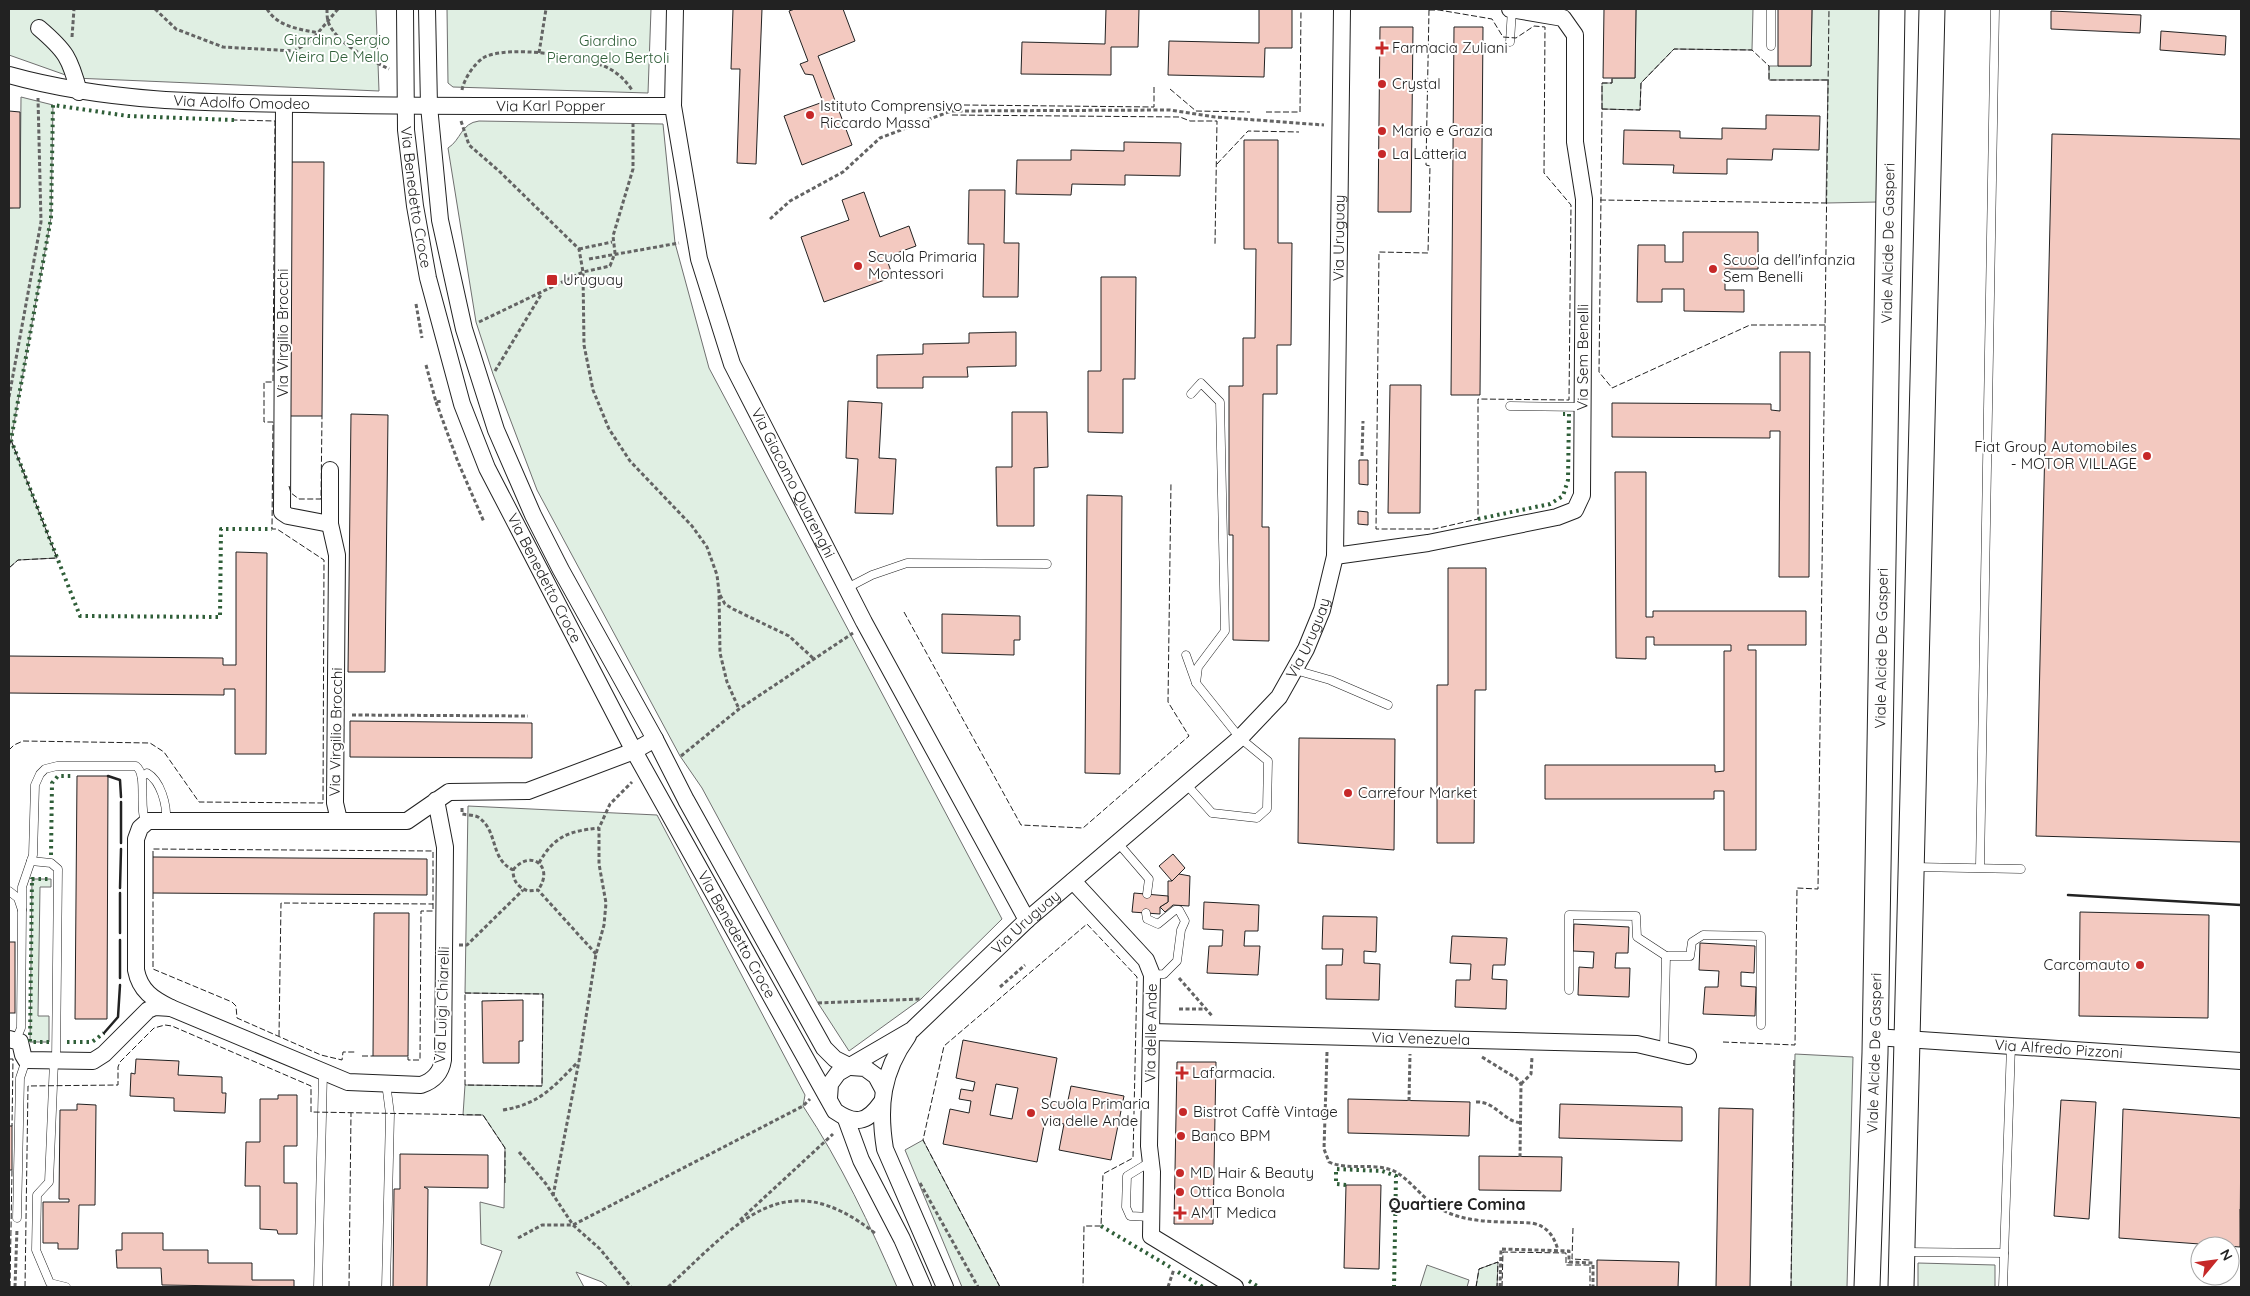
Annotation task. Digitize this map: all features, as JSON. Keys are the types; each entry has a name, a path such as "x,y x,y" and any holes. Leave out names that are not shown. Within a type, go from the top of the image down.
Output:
{"main road":[{"name":"Viale Alcide De Gasperi","path":"1867,1287 1875,1037 1892,9"},
{"path":"1901,1287 1909,1039 1932,9"}],"street":[{"name":"Via Benedetto Croce","path":"405,9 405,106 415,206 428,278 462,404 487,468 514,524 821,1098"},
{"name":"Via Benedetto Croce","path":"427,9 429,106 437,193 450,270 466,338 496,430 537,522 686,800 824,1048 835,1059 851,1067"},
{"name":"Via Giacomo Quarenghi","path":"676,9 673,106 699,259 732,364 847,588 1027,920"},
{"name":"Via Uruguay","path":"851,1067 912,1030 1027,920 1240,738 1279,697 1295,670 1322,610 1335,556 1342,9"},
{"name":"Via Sem Benelli","path":"1335,556 1437,542 1557,517 1574,510 1580,503 1584,484 1584,184 1575,142 1575,35 1565,14 1511,9"},
{"path":"39,28 62,48 72,66 79,92"},
{"name":"Via Adolfo Omodeo","path":"9,75 79,92 147,100 429,106"},
{"name":"Via Virgilio Brocchi","path":"284,104 282,512 288,516 330,524"},
{"name":"Via Karl Popper","path":"429,106 673,106"},
{"name":"Via Virgilio Brocchi","path":"330,470 330,524 337,555 335,803 339,820"},
{"path":"146,823 154,820 407,821 449,792 528,790 634,751 655,739"},
{"name":"Via Luigi Chiarelli","path":"146,823 140,828 136,839 136,970 145,991 171,1008 348,1082 421,1085 430,1082 442,1067 446,848 436,800"},
{"name":"Via delle Ande","path":"1073,881 1146,960 1152,975 1148,1146 1151,1236 1235,1287"},
{"name":"Via Luigi Chiarelli","path":"26,1060 55,1062 89,1061 99,1058 148,1010 155,1007 171,1008"},
{"path":"912,1030 898,1050 882,1096 873,1115 860,1120 846,1119 821,1098 838,1073 851,1067 865,1068 876,1076 882,1096 885,1150 945,1287"},
{"name":"Via Venezuela","path":"1151,1032 1637,1044 1688,1056"},
{"name":"Via Alfredo Pizzoni","path":"1875,1037 2241,1060"},
{"path":"10,1039 20,1042 23,1057 26,1060"},
{"path":"846,1119 861,1160 902,1239 923,1287"}],"lane":[{"path":"1510,42 1511,9"},
{"path":"1771,46 1772,9"},
{"path":"1980,867 1995,9"},
{"path":"1191,394 1201,384 1220,402 1225,631 1198,667 1196,683"},
{"path":"1510,406 1584,407"},
{"path":"847,588 872,574 907,563 1047,564"},
{"path":"1186,655 1196,683 1240,738 1268,761 1267,809 1257,818 1212,813 1187,785"},
{"path":"1295,670 1330,680 1388,705"},
{"path":"10,1039 18,1035 21,1028 22,887 34,846 35,785 40,774 45,769 57,766 131,765 140,769 142,777 142,811 146,823"},
{"path":"142,777 145,773 150,774 155,782 164,799 166,820"},
{"path":"1118,843 1149,879 1148,894"},
{"path":"31,861 51,862 58,870 55,1062 49,1182 37,1195 36,1250 50,1283 66,1287"},
{"path":"1912,867 2021,869"},
{"path":"9,891 18,898 22,910"},
{"path":"1146,913 1147,920 1158,924 1170,913 1179,910 1185,921 1181,930 1177,961 1164,974 1152,975"},
{"path":"1569,990 1568,915 1636,916 1637,937 1666,956 1690,956 1692,942 1703,935 1761,936 1761,1025"},
{"path":"1664,1049 1666,956"},
{"path":"2003,1287 2010,1045"},
{"path":"18,1218 20,1078 26,1060"},
{"path":"318,1287 323,1072"},
{"path":"386,1084 390,1114 386,1287"},
{"path":"1150,1162 1127,1176 1126,1207 1130,1216 1151,1217"},
{"path":"1903,1252 2004,1253"}],"path":[{"path":"155,9 176,29 223,46 294,50 310,41 319,33 338,9"},
{"path":"266,9 272,17 290,28 319,33"},
{"path":"326,9 328,23 336,35 369,59 395,72"},
{"path":"539,53 546,9"},
{"path":"634,92 618,74 601,65 573,57 510,52 483,58 470,73 456,106 469,145 499,171 579,249 583,272 584,345 593,390 609,429 630,462 700,536 713,561 719,592 720,653 727,682 739,709"},
{"path":"9,397 41,222 38,98"},
{"path":"770,219 790,201 843,172 880,138 951,111 1170,110 1215,117 1340,126"},
{"path":"479,323 583,272 610,266 615,253 612,242 633,169 634,121"},
{"path":"579,249 612,242"},
{"path":"589,259 680,243"},
{"path":"493,374 543,292"},
{"path":"426,366 436,402 458,462 484,522"},
{"path":"436,402 442,400"},
{"path":"1362,456 1363,421"},
{"path":"719,592 725,604 789,636 814,659"},
{"path":"680,756 739,709 854,633"},
{"path":"336,715 528,716"},
{"path":"553,1196 579,1061 596,954 604,926 606,903 599,864 599,828 610,804 621,791 635,780"},
{"path":"461,791 462,814 478,817 493,839 496,855 504,865 513,870"},
{"path":"539,863 558,839 575,830 599,828"},
{"path":"529,859 539,863 544,871 544,882 538,890 532,892 523,890 514,880 513,870 520,862 529,859"},
{"path":"444,944 466,945 523,890"},
{"path":"538,890 596,954"},
{"path":"1000,987 1025,965"},
{"path":"1180,978 1218,1024"},
{"path":"818,1003 925,999"},
{"path":"1179,1009 1206,1009"},
{"path":"1327,1037 1324,1149 1329,1162 1336,1165 1375,1167 1395,1172 1430,1202 1457,1217 1532,1223 1543,1226 1553,1236 1558,1250"},
{"path":"1409,1101 1410,1049"},
{"path":"1477,1051 1484,1060 1516,1078 1521,1084 1520,1157"},
{"path":"1521,1084 1531,1074 1532,1052"},
{"path":"503,1110 524,1107 543,1096 579,1061"},
{"path":"518,1238 542,1225 573,1225 821,1098"},
{"path":"1476,1102 1487,1103 1514,1122 1521,1124"},
{"path":"668,1287 833,1134"},
{"path":"519,1152 546,1184 573,1225 600,1249 631,1287"},
{"path":"918,1179 978,1287"},
{"path":"736,1224 766,1208 785,1202 802,1200 834,1206 854,1217 876,1234"},
{"path":"15,1287 18,1218"},
{"path":"1500,1287 1501,1249 1569,1251 1569,1262 1593,1263 1593,1287"},
{"path":"1168,1287 1170,1277 1175,1268"}],"green space":[{"name":"Giardino Sergio Vieira De Mello","path":"9,9 376,9 379,91 74,78 9,55"},
{"name":"Giardino Pierangelo Bertoli","path":"447,9 651,9 648,93 453,87 448,83"},
{"path":"1636,9 1753,9 1752,50 1674,49 1641,83 1640,110 1602,109 1602,83 1612,83 1612,78 1635,78"},
{"path":"1812,9 1879,9 1878,202 1826,203 1828,80 1769,80 1769,66 1811,66"},
{"path":"21,97 53,105 51,218 11,440 57,558 18,560 9,568 9,208 20,207"},
{"path":"479,121 663,124 675,243 709,368 1002,919 921,999 849,1051 818,1003 702,788 680,756 537,490 493,374 476,322 448,148 468,125"},
{"path":"468,806 657,815 805,1095 803,1106 830,1150 854,1195 897,1287 608,1287 602,1282 576,1272 584,1287 489,1287 502,1251 481,1244 480,1202 504,1208 505,1148 483,1115 463,1115 465,1085 542,1086 543,994 465,993"},
{"path":"32,879 51,879 51,887 40,887 38,1016 49,1016 49,1042 30,1042"},
{"path":"1795,1054 1853,1057 1847,1287 1791,1287"},
{"path":"923,1140 1000,1287 962,1287 905,1150"},
{"path":"1498,1262 1497,1287 1476,1287 1479,1269"},
{"path":"1918,1263 1995,1265 1995,1287 1918,1287"},
{"path":"1427,1265 1469,1280 1467,1287 1420,1287"}],"building":[{"path":"733,9 762,9 756,164 737,163 740,69 731,69"},
{"path":"795,9 843,9 855,41 818,56 852,145 802,165 784,116 823,102 813,75 805,74 800,64 808,61 789,11"},
{"path":"1106,9 1139,9 1138,47 1111,47 1111,75 1021,74 1022,42 1105,44"},
{"path":"1259,9 1292,9 1292,48 1265,48 1264,77 1168,75 1169,41 1259,43"},
{"path":"1604,9 1636,9 1635,78 1603,78"},
{"path":"1778,9 1812,9 1811,66 1778,66"},
{"path":"2051,11 2141,15 2140,33 2051,29"},
{"path":"1380,27 1413,27 1411,212 1378,212"},
{"path":"1454,27 1483,27 1480,395 1451,395"},
{"path":"2161,31 2226,36 2225,55 2160,50"},
{"path":"9,111 20,112 20,208 9,208"},
{"path":"1766,115 1820,116 1819,150 1773,149 1772,160 1727,159 1727,174 1673,173 1674,165 1623,164 1624,130 1680,131 1680,138 1722,139 1722,128 1766,129"},
{"path":"2052,134 2241,139 2241,842 2036,836"},
{"path":"1244,140 1278,140 1278,243 1292,243 1291,345 1277,345 1277,394 1263,394 1262,527 1269,527 1269,641 1233,640 1233,535 1229,535 1229,386 1243,386 1243,338 1255,338 1256,249 1244,249"},
{"path":"1124,142 1181,143 1180,176 1125,175 1125,185 1072,184 1071,195 1016,194 1017,160 1071,160 1071,150 1124,151"},
{"path":"291,162 324,162 322,416 289,416"},
{"path":"969,190 1005,190 1004,243 1019,243 1018,297 983,297 984,244 968,244"},
{"path":"864,192 880,237 909,226 916,246 886,257 893,277 824,302 801,237 849,220 842,200"},
{"path":"1683,232 1758,232 1758,269 1725,269 1725,290 1744,290 1744,312 1684,311 1684,289 1662,289 1662,302 1637,302 1638,245 1665,245 1665,262 1683,262"},
{"path":"1101,277 1136,277 1135,379 1123,379 1123,433 1088,432 1088,371 1101,371"},
{"path":"1016,332 1016,366 967,367 968,377 923,377 923,388 877,388 877,355 923,354 923,344 969,343 969,333"},
{"path":"1780,352 1810,352 1809,577 1779,577 1780,431 1770,431 1770,438 1612,437 1612,403 1771,404 1771,410 1780,411"},
{"path":"1390,385 1421,385 1420,513 1388,513"},
{"path":"848,401 882,403 879,458 896,459 893,514 855,513 858,459 846,458"},
{"path":"1012,412 1047,412 1048,467 1034,468 1034,526 997,526 996,467 1012,467"},
{"path":"351,414 388,415 385,672 348,672"},
{"path":"1359,460 1368,460 1368,485 1359,484"},
{"path":"1615,472 1646,472 1646,617 1653,617 1653,611 1806,611 1806,645 1748,645 1748,650 1756,650 1756,850 1724,850 1724,791 1714,791 1714,799 1545,799 1545,765 1715,765 1715,772 1724,771 1724,651 1731,651 1731,645 1654,645 1654,637 1646,637 1646,659 1616,658"},
{"path":"1087,495 1122,496 1120,774 1085,773"},
{"path":"1358,511 1368,512 1368,525 1358,524"},
{"path":"236,552 267,553 266,754 235,754 235,689 224,689 224,695 9,693 9,656 223,658 223,665 236,665"},
{"path":"1448,568 1486,568 1486,690 1475,690 1474,843 1437,843 1437,685 1448,685"},
{"path":"942,614 1020,616 1020,640 1014,640 1014,655 942,653"},
{"path":"350,721 532,723 532,758 350,757"},
{"path":"1299,738 1395,739 1394,850 1298,843"},
{"path":"77,776 108,776 107,1019 75,1019"},
{"path":"1173,854 1185,868 1172,881 1159,866"},
{"path":"153,857 427,859 427,895 153,893"},
{"path":"1179,874 1190,876 1189,906 1173,905 1165,912 1160,907 1168,902 1168,881 1172,881"},
{"path":"1134,893 1168,896 1168,902 1160,907 1160,914 1132,912"},
{"path":"1204,902 1259,905 1258,931 1245,931 1244,946 1260,946 1258,975 1207,973 1209,946 1222,946 1223,930 1203,929"},
{"path":"2080,912 2209,915 2208,1018 2079,1016"},
{"path":"374,913 409,913 408,1056 373,1056"},
{"path":"1323,916 1377,917 1376,952 1364,951 1364,963 1380,964 1379,1000 1326,999 1326,965 1342,965 1343,949 1322,949"},
{"path":"1574,924 1629,927 1628,953 1616,953 1615,968 1630,968 1629,997 1578,995 1579,967 1593,968 1594,952 1573,951"},
{"path":"1452,936 1507,938 1505,965 1493,965 1492,979 1507,980 1506,1009 1455,1007 1456,980 1470,980 1471,964 1450,963"},
{"path":"9,942 15,942 15,1013 9,1013"},
{"path":"1700,943 1755,946 1754,973 1741,972 1741,986 1756,987 1755,1016 1703,1014 1705,987 1718,987 1719,971 1699,970"},
{"path":"523,1000 523,1041 519,1041 519,1063 483,1063 482,1001"},
{"path":"963,1040 1057,1058 1049,1102 1067,1105 1071,1086 1124,1096 1111,1160 1059,1150 1064,1124 1045,1120 1037,1162 943,1144 950,1109 969,1113 971,1101 959,1099 961,1089 973,1091 975,1082 956,1078","holes":["996,1084 1018,1088 1012,1119 990,1115"]},
{"path":"136,1059 179,1061 178,1075 222,1077 222,1093 226,1093 225,1113 174,1111 174,1098 130,1096 131,1073 135,1074"},
{"path":"1177,1062 1216,1062 1213,1224 1174,1224"},
{"path":"278,1095 297,1095 297,1146 284,1146 284,1183 297,1183 297,1234 278,1234 277,1230 260,1229 260,1186 245,1186 246,1142 260,1142 260,1099 278,1099"},
{"path":"1348,1099 1470,1102 1469,1136 1348,1133"},
{"path":"2061,1100 2096,1102 2089,1219 2054,1216"},
{"path":"77,1104 96,1105 95,1205 79,1205 78,1249 58,1249 58,1243 43,1243 43,1202 69,1202 69,1199 59,1199 60,1110 77,1110"},
{"path":"1560,1104 1682,1107 1682,1141 1559,1138"},
{"path":"1719,1108 1753,1109 1750,1287 1716,1287"},
{"path":"2123,1109 2241,1118 2240,1247 2240,1236 2190,1236 2190,1243 2119,1238"},
{"path":"9,1126 12,1126 12,1170 9,1170"},
{"path":"400,1154 488,1155 488,1188 424,1187 428,1189 427,1287 393,1287 394,1189 400,1189"},
{"path":"1479,1156 1562,1157 1561,1191 1479,1190"},
{"path":"1346,1185 1381,1185 1379,1269 1344,1268"},
{"path":"2240,1209 2241,1209 2241,1287"},
{"path":"122,1233 163,1233 163,1250 208,1250 208,1263 252,1263 252,1280 294,1280 294,1287 162,1285 161,1268 117,1268 116,1250 122,1250"},
{"path":"1597,1260 1679,1262 1678,1287 1597,1287"}],"hedge":[{"path":"234,120 128,116 53,105 51,218 11,440 80,616 220,617 221,529 272,529"},
{"path":"1478,519 1550,504 1563,496 1568,480 1569,414 1563,414"},
{"path":"51,855 52,783 58,776 73,776"},
{"path":"49,1042 30,1042 32,879 51,879"},
{"path":"67,1042 92,1042 104,1033"},
{"path":"1346,1185 1336,1184 1336,1169 1382,1171 1396,1176 1394,1287"},
{"path":"1101,1226 1170,1267"},
{"path":"1178,1272 1203,1287"},
{"path":"1249,1281 1259,1287"}],"fence":[{"path":"1266,112 1300,112 1301,9"},
{"path":"1723,1042 1795,1045 1797,888 1818,889 1829,9"},
{"path":"1429,10 1492,19 1503,37 1516,38 1534,26 1545,27 1544,173 1571,205 1569,400 1478,399 1478,519 1434,529 1376,529 1379,252 1428,253 1430,166 1426,165 1429,10"},
{"path":"1825,325 1750,325 1612,388 1599,372 1602,109 1640,110 1641,83 1674,49 1752,50 1769,66 1769,80 1828,80"},
{"path":"1602,109 1602,83 1612,83 1612,78"},
{"path":"964,105 1154,107 1154,87"},
{"path":"1170,89 1196,111 1250,112"},
{"path":"952,115 1180,117 1190,121 1217,121 1215,244"},
{"path":"9,750 14,745 23,741 150,743 164,752 199,802 323,803 324,560 277,529 272,529 273,422 264,422 264,382 273,382 275,121 234,120"},
{"path":"1217,164 1248,131 1299,132"},
{"path":"1600,200 1826,203"},
{"path":"289,486 291,493 299,499 321,499 322,416"},
{"path":"9,447 11,440 57,558 18,560 9,568"},
{"path":"904,612 1021,825 1083,828 1189,736 1168,702 1171,482"},
{"path":"153,857 153,849 433,851 433,911 421,911 420,1060 408,1060 408,1056"},
{"path":"153,893 153,969 232,1002 236,1006 237,1018 321,1055 342,1060 343,1052 356,1052"},
{"path":"279,1036 281,903 433,904"},
{"path":"1000,1287 923,1140 944,1046 1087,924 1137,977 1133,1158 1103,1174 1101,1226 1084,1226 1083,1287"},
{"path":"465,993 543,994 542,1086 465,1085 465,993"},
{"path":"25,1287 28,1086 118,1085 118,1067 120,1062 154,1028 165,1025 172,1026 311,1086 311,1112 483,1115 505,1148 505,1185"},
{"path":"362,1056 373,1056"},
{"path":"1791,1287 1794,1058"},
{"path":"9,1059 13,1059 12,1126"},
{"path":"349,1287 351,1113"},
{"path":"10,1287 12,1170"},
{"path":"1573,1228 1572,1259 1590,1260"},
{"path":"1502,1287 1503,1252 1566,1253 1566,1265 1590,1265 1590,1287"},
{"path":"1476,1287 1479,1269 1498,1262 1497,1287"}],"wall":[{"path":"108,776 120,780 121,797"},
{"path":"121,802 121,843"},
{"path":"120,888 121,849"},
{"path":"120,893 120,933"},
{"path":"2068,895 2241,905"},
{"path":"120,940 120,978"},
{"path":"104,1033 118,1017 120,985"}],"place":[{"name":"Farmacia Zuliani","path":"1382,48"},
{"name":"Crystal","path":"1382,84"},
{"name":"Istituto Comprensivo Riccardo Massa","path":"810,115"},
{"name":"Mario e Grazia","path":"1382,131"},
{"name":"La Latteria","path":"1382,154"},
{"name":"Scuola Primaria Montessori","path":"858,266"},
{"name":"Scuola dell'infanzia Sem Benelli","path":"1713,269"},
{"name":"Uruguay","path":"552,280"},
{"name":"Fiat Group Automobiles - MOTOR VILLAGE","path":"2147,456"},
{"name":"Carrefour Market","path":"1348,793"},
{"name":"Carcomauto","path":"2140,965"},
{"name":"Lafarmacia.","path":"1182,1073"},
{"name":"Bistrot Caffè Vintage","path":"1183,1112"},
{"name":"Scuola Primaria via delle Ande","path":"1031,1113"},
{"name":"Banco BPM","path":"1181,1136"},
{"name":"MD Hair & Beauty","path":"1180,1173"},
{"name":"Ottica Bonola","path":"1180,1192"},
{"name":"AMT Medica","path":"1180,1213"}],"district":[{"name":"Quartiere Comina","path":"1457,1204"}]}
